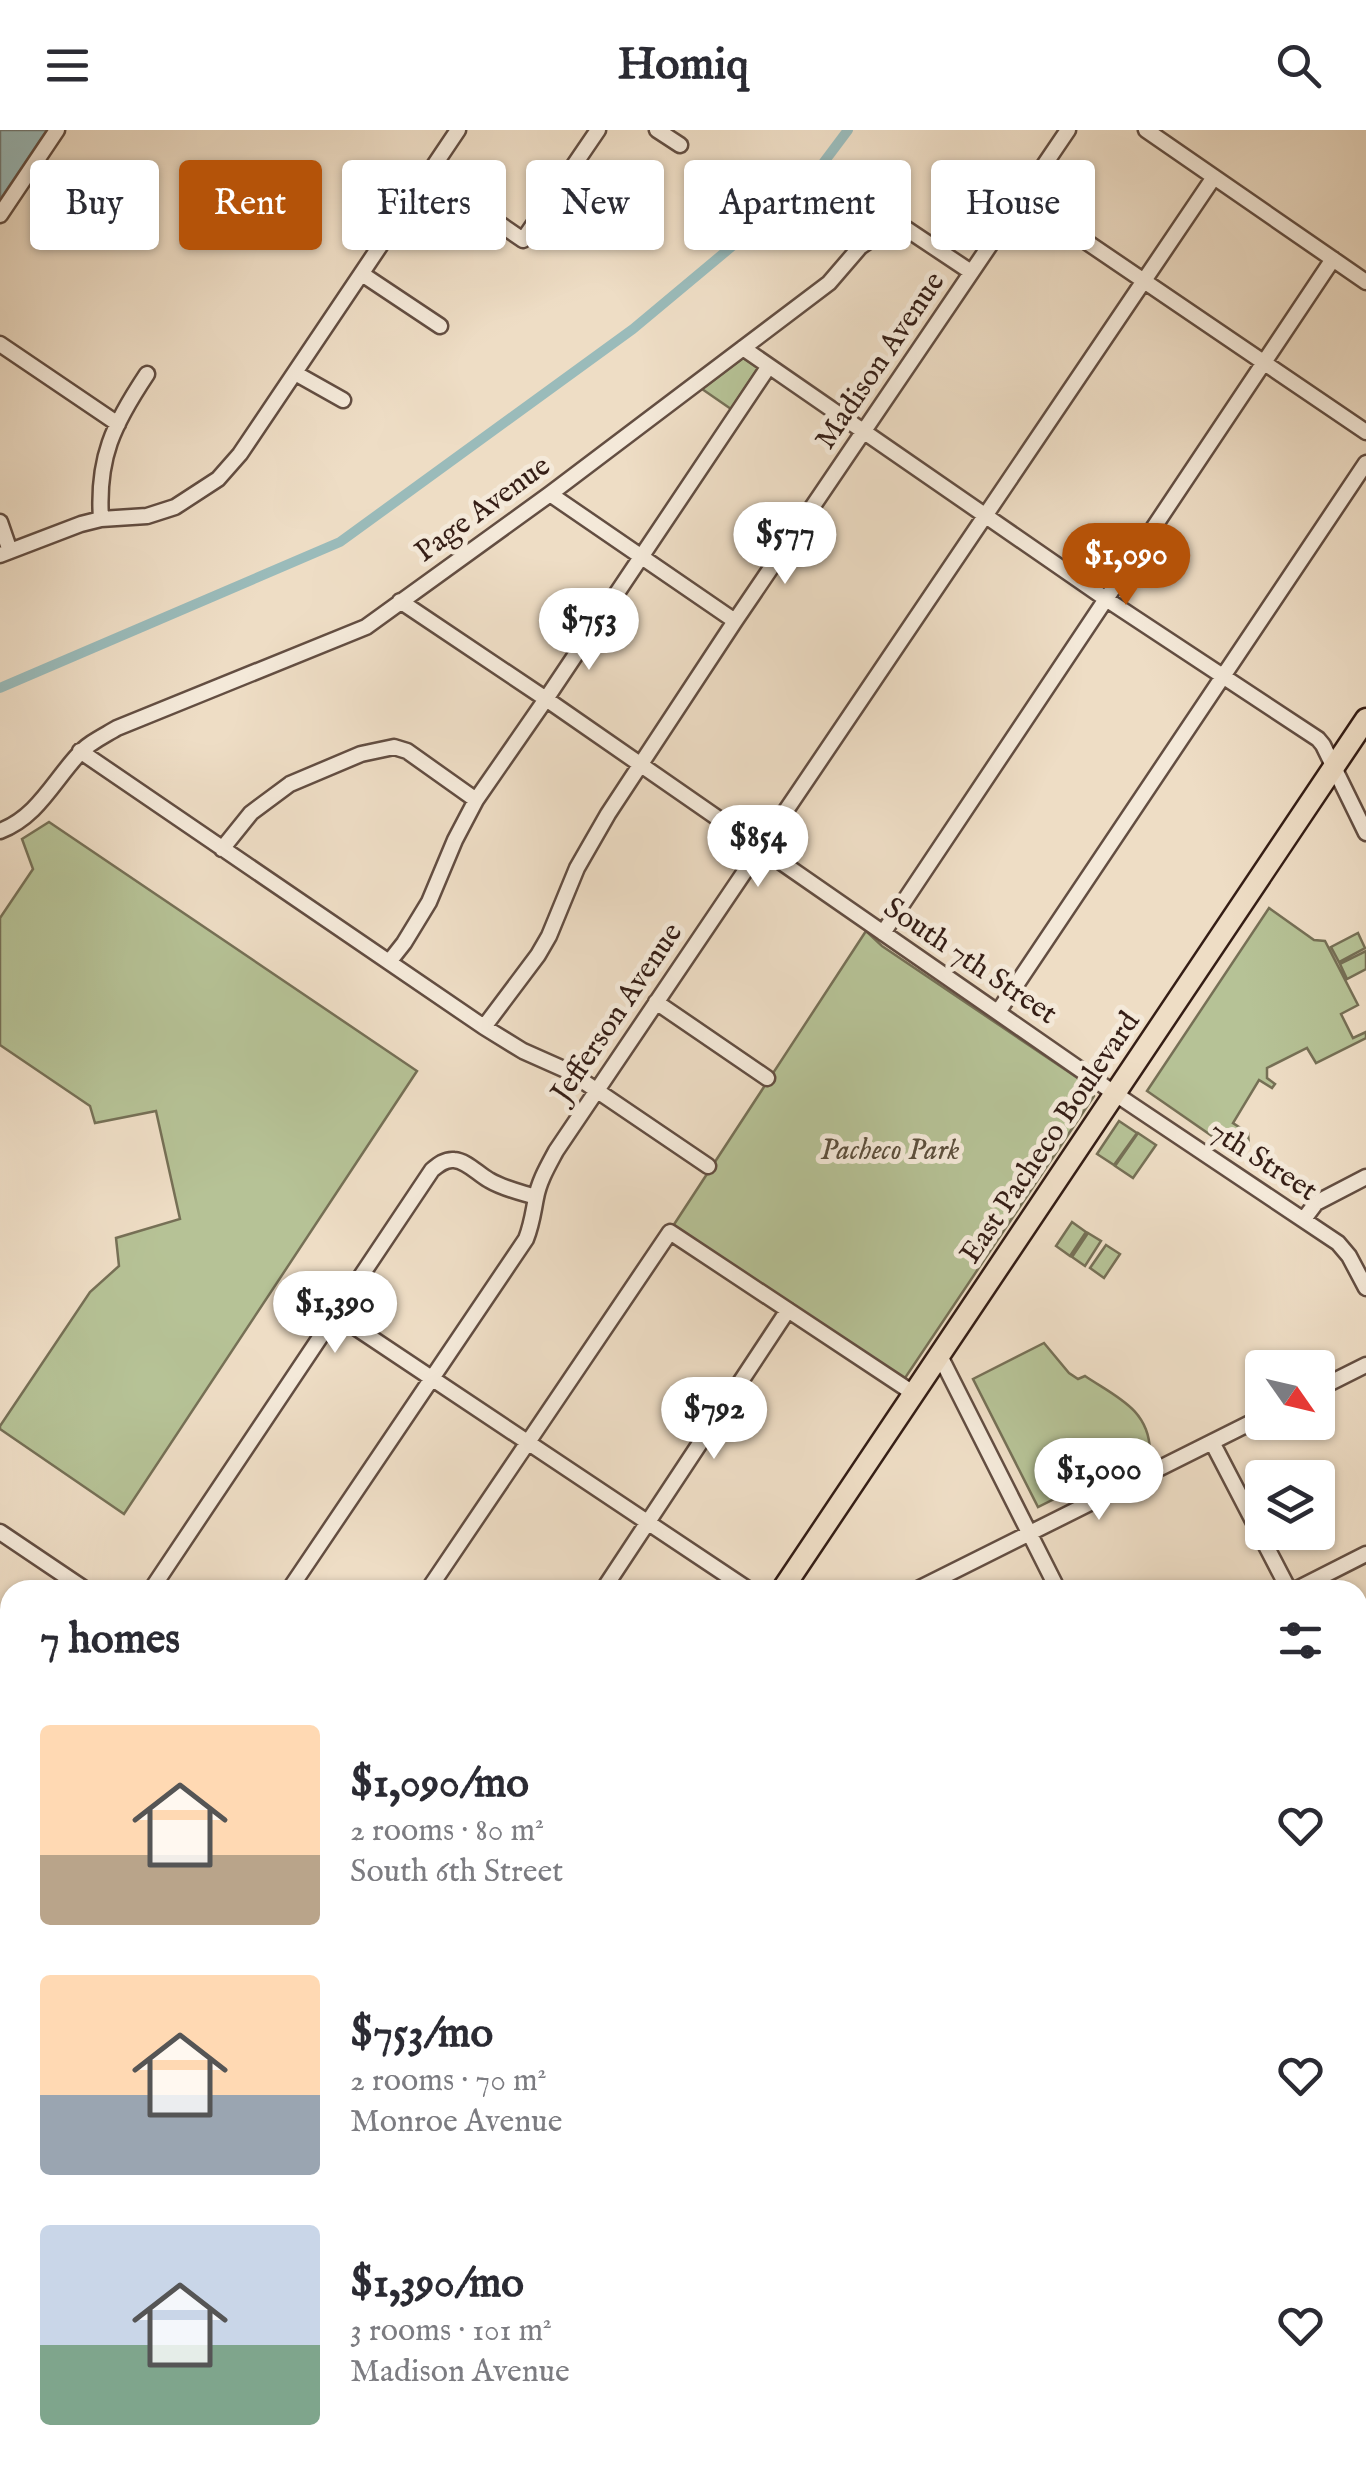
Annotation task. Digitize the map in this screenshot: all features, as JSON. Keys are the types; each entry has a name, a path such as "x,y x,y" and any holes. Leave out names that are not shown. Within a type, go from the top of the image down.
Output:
{"highway":[{"name":"East Pacheco Boulevard","path":"789,1580 1366,719"}],"street":[{"path":"0,215 57,130"},
{"path":"438,160 458,130"},
{"path":"506,228 523,240 598,130"},
{"path":"657,130 680,145"},
{"name":"Madison Avenue","path":"1048,160 1068,130"},
{"path":"1146,130 1366,282"},
{"name":"Jefferson Avenue","path":"297,1580 526,1239 534,1221 542,1176 556,1150 1214,177"},
{"name":"Page Avenue","path":"0,831 40,804 80,751 117,728 366,628 828,283 860,247 882,232 905,228 971,272"},
{"path":"1095,248 1366,432"},
{"path":"0,522 5,553 81,524 157,514 205,489 231,466 378,250"},
{"name":"Madison Avenue","path":"484,1026 538,956 594,836 986,250"},
{"path":"883,933 1333,259"},
{"path":"362,274 440,326"},
{"path":"0,344 118,424"},
{"path":"743,348 1106,600 1318,739 1366,833"},
{"path":"389,962 429,902 476,800 768,366"},
{"path":"295,373 343,400"},
{"path":"101,520 100,476 110,441 147,374"},
{"path":"998,1012 1366,463"},
{"path":"550,494 736,621"},
{"name":"South 7th Street","path":"400,600 1114,1093"},
{"path":"222,848 250,814 290,784 361,754 394,747 407,751 476,800"},
{"path":"80,751 484,1026 523,1051 568,1071 708,1166"},
{"path":"656,1002 767,1078"},
{"name":"7th Street","path":"1114,1093 1344,1248 1366,1288"},
{"path":"158,1580 432,1170 444,1161 455,1160 500,1185 536,1196"},
{"path":"1304,1220 1316,1203 1366,1176"},
{"path":"435,1580 670,1232 913,1393"},
{"path":"610,1580 788,1310"},
{"path":"337,1315 734,1580"},
{"path":"939,1354 1053,1580"},
{"path":"1335,1380 1366,1365"},
{"path":"936,1580 1245,1425"},
{"path":"1212,1442 1287,1580"},
{"path":"0,1532 71,1580"},
{"path":"1313,1580 1366,1554"}],"green space":[{"path":"743,358 758,368 731,409 702,389"},
{"path":"49,822 417,1071 124,1514 0,1429 90,1292 119,1266 116,1238 180,1219 156,1111 95,1123 90,1106 0,1045 0,918 33,869 22,839"},
{"path":"1269,908 1314,940 1325,941 1358,1005 1341,1014 1353,1038 1366,1032 1366,1038 1316,1063 1307,1048 1267,1068 1267,1078 1275,1084 1272,1088 1259,1080 1233,1123 1248,1133 1246,1149 1217,1130 1212,1136 1147,1091"},
{"name":"Pacheco Park","path":"866,931 882,946 1091,1087 1094,1096 903,1381 673,1226"},
{"path":"1358,933 1365,948 1339,962 1331,947"},
{"path":"1366,951 1366,969 1347,979 1340,964"},
{"path":"1119,1121 1137,1133 1114,1165 1097,1154"},
{"path":"1138,1133 1156,1145 1133,1178 1115,1166"},
{"path":"1072,1222 1086,1232 1070,1256 1056,1246"},
{"path":"1088,1233 1101,1241 1085,1266 1072,1257"},
{"path":"1106,1245 1120,1254 1104,1278 1090,1268"},
{"path":"1044,1343 1069,1373 1078,1379 1085,1376 1137,1414 1150,1451 1038,1507 973,1379"}],"water":[{"path":"0,130 47,130 0,200"}],"waterway":[{"path":"0,688 340,542 633,329 809,182 848,130"}]}
